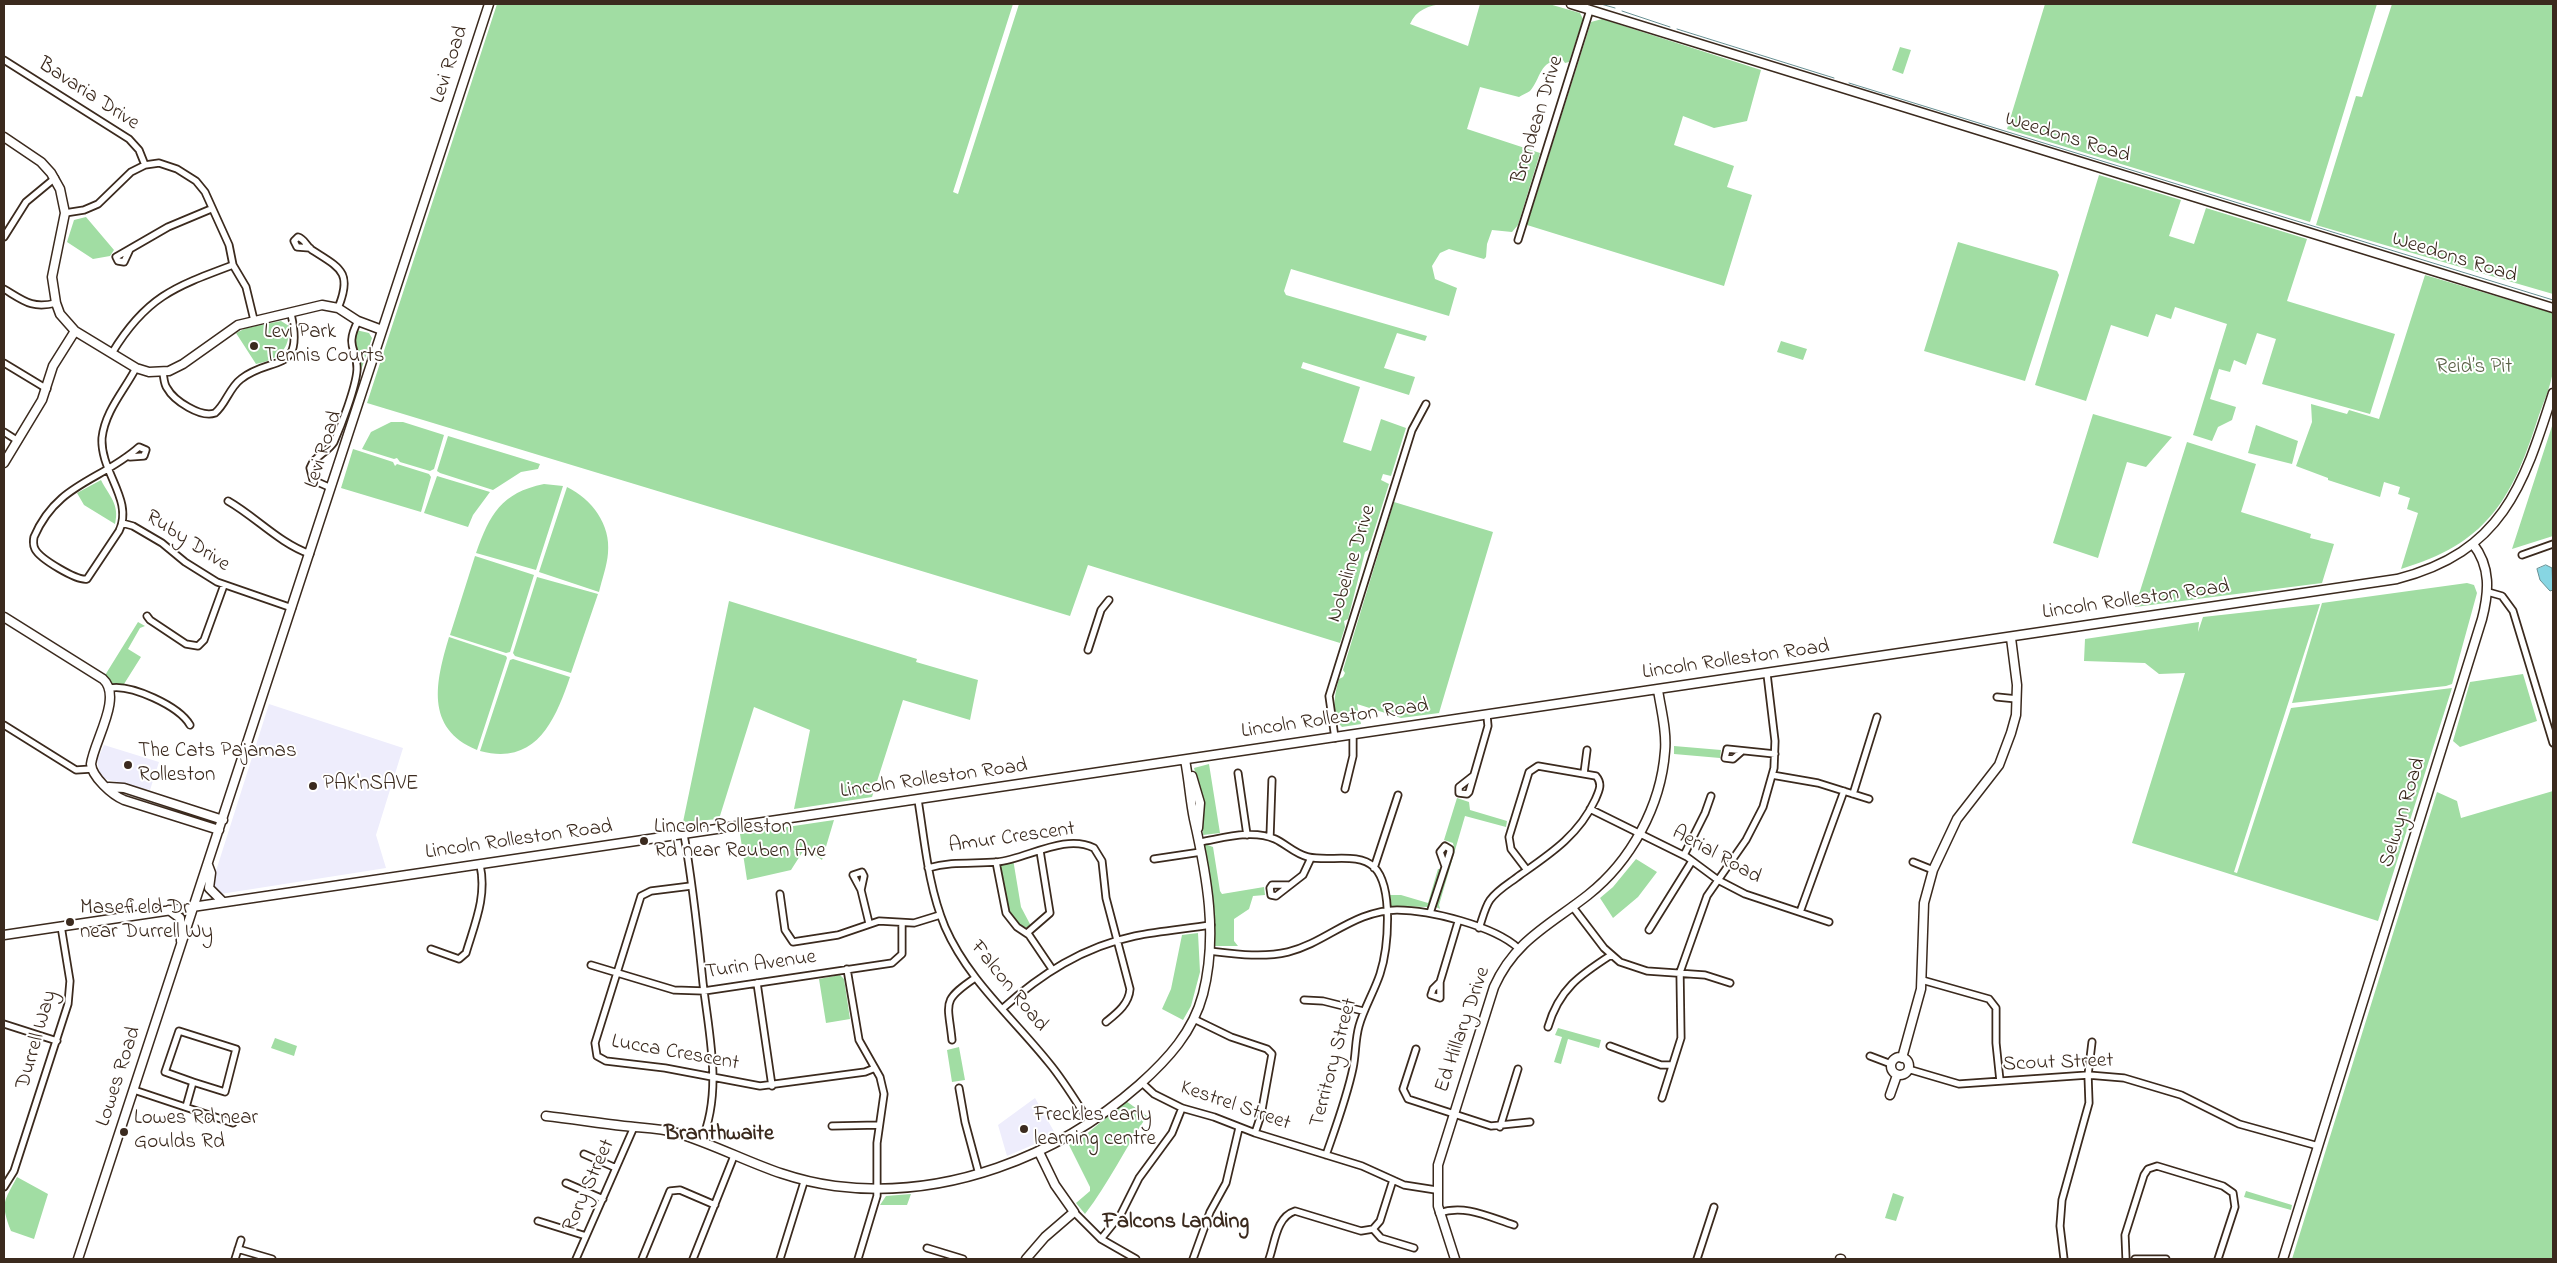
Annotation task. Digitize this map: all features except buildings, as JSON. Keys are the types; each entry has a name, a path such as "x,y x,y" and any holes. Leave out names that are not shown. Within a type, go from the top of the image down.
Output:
{"street":[{"name":"Levi Road","path":"195,906 489,4"},
{"name":"Weedons Road","path":"1571,4 2553,308"},
{"name":"Brendean Drive","path":"1518,240 1590,10"},
{"name":"Bavaria Drive","path":"4,60 129,139 139,150 145,165"},
{"path":"4,138 41,162 55,178 62,196 65,213 53,270 56,303 65,320 75,331 136,368 149,372 163,373 183,364 232,328 254,320 291,314 322,305 338,308 358,321 382,330"},
{"path":"65,213 84,210 98,204 131,172 145,165 169,165 189,176 205,192 211,209 219,220 229,245 233,264 246,287 254,320"},
{"path":"4,237 26,202 55,178"},
{"path":"130,250 168,227 211,209"},
{"path":"310,248 332,261 343,274 344,292 338,308"},
{"path":"112,353 130,324 154,301 175,288 233,264"},
{"path":"4,289 32,306 56,303"},
{"path":"163,373 166,386 174,396 203,414 215,413 241,378 254,371 280,363 287,356 295,336 291,314"},
{"path":"331,488 314,480 310,468 314,459 328,450 334,442 354,383 356,366 350,340 358,321"},
{"path":"4,463 47,389 54,365 75,331"},
{"path":"4,363 47,389"},
{"path":"130,457 107,470 71,490 58,500 35,534 34,546 41,556 78,579 87,579 97,567 122,523 122,502 107,470 102,450 104,429 109,413 136,368"},
{"path":"2473,544 2492,526 2515,496 2534,453 2553,393"},
{"name":"Nobeline Drive","path":"1335,738 1329,696 1412,430 1426,404"},
{"path":"4,432 18,441"},
{"path":"228,501 255,518 270,532 310,554"},
{"name":"Ruby Drive","path":"122,523 133,526 162,543 185,562 224,585 292,608"},
{"name":"Selwyn Road","path":"2283,1259 2482,619 2488,592 2483,560 2473,544"},
{"name":"Lincoln Rolleston Road","path":"4,935 2385,582 2437,566 2473,544"},
{"path":"2522,555 2553,544"},
{"path":"147,616 186,644 198,646 204,640 224,585"},
{"path":"2488,592 2502,596 2512,611 2553,743"},
{"path":"1088,650 1101,610 1109,600"},
{"path":"4,617 103,679 110,688 110,702 93,756 92,769 98,781 109,787 118,797 219,830"},
{"path":"1902,1058 1922,980 1924,903 1933,870 1957,820 1999,764 2011,733 2017,699 2016,672 2011,638"},
{"path":"1662,1098 1681,1038 1680,972 1707,896 1746,840 1763,807 1772,775 1775,754 1767,674"},
{"path":"110,688 124,687 151,697 184,716 190,724"},
{"name":"Ed Hillary Drive","path":"1455,1259 1439,1213 1436,1190 1438,1165 1494,987 1507,963 1518,948 1615,871 1640,834 1660,784 1665,750 1658,690"},
{"path":"1997,698 2017,699"},
{"path":"1473,776 1488,726 1487,716"},
{"path":"1853,794 1877,717"},
{"path":"4,725 76,770 92,769"},
{"path":"1345,789 1354,756 1353,736"},
{"path":"1584,774 1587,750"},
{"path":"1741,752 1775,754"},
{"path":"546,1116 666,1130 804,1182 849,1188 917,1186 979,1174 1039,1152 1090,1123 1141,1082 1175,1048 1194,1019 1206,982 1210,925 1188,760"},
{"path":"1479,928 1489,901 1500,890 1565,842 1590,809 1601,787 1600,780 1596,776 1538,766 1529,772 1509,837 1512,848 1527,870"},
{"path":"1238,773 1247,835"},
{"path":"1772,775 1818,783 1869,800"},
{"path":"1270,837 1272,780"},
{"path":"109,787 124,788 223,820"},
{"path":"1800,912 1844,791"},
{"path":"1200,842 1247,835 1270,837 1311,858 1330,860 1354,858 1365,861 1374,868 1398,795"},
{"path":"1684,855 1705,813 1711,796"},
{"name":"Falcon Road","path":"918,800 928,868 940,915 959,954 975,978 1052,1067 1090,1123"},
{"path":"160,811 163,801"},
{"name":"Aerial Road","path":"1590,809 1684,855 1718,880 1744,894 1829,922"},
{"path":"684,835 692,886 713,1077 710,1116 701,1142"},
{"name":"Amur Crescent","path":"928,868 962,861 996,862 1040,851 1078,844 1088,845 1098,852 1102,861 1106,898 1116,941"},
{"path":"1027,933 1050,913 1040,851"},
{"path":"1154,859 1201,852"},
{"path":"1288,885 1303,875 1311,858"},
{"path":"1650,930 1692,861"},
{"path":"996,862 1006,913 1017,927 1027,933 1052,969"},
{"path":"1913,862 1933,870"},
{"path":"208,865 211,873 209,888 222,902"},
{"path":"431,949 459,959 466,953 483,896 484,879 480,865"},
{"path":"1430,913 1445,866"},
{"name":"Territory Street","path":"1326,1155 1353,1070 1356,1039 1363,1011 1376,985 1384,959 1387,934 1386,911 1383,885 1374,868"},
{"name":"Lucca Crescent","path":"692,886 651,891 641,896 595,1043 597,1056 606,1061 665,1068 760,1086 772,1086 865,1072 875,1068"},
{"path":"861,890 869,923"},
{"path":"780,894 785,930 793,942 838,935 869,923 887,920 920,922 940,915"},
{"name":"Lowes Road","path":"78,1259 195,906"},
{"path":"1572,906 1611,954 1620,962 1647,971 1705,975 1730,984"},
{"path":"169,910 178,916 182,922 179,933 182,943"},
{"path":"1209,952 1253,956 1288,952 1319,941 1361,918 1386,911 1430,913 1507,939 1518,948"},
{"name":"Turin Avenue","path":"591,965 674,990 704,990 757,983 892,963 899,959 903,951 902,922"},
{"path":"1440,982 1458,922"},
{"path":"1002,1009 1052,969 1077,956 1116,941 1152,933 1210,925"},
{"name":"Durrell Way","path":"4,1187 14,1171 57,1041 70,988 61,926"},
{"path":"1106,1022 1123,1007 1130,995 1116,941"},
{"path":"1548,1026 1562,995 1582,974 1611,954"},
{"path":"846,969 857,1033 864,1050 875,1068 884,1094 876,1160 878,1188 858,1259"},
{"path":"952,1040 949,1001 955,992 975,978"},
{"path":"1922,980 1989,999 1996,1008 1996,1043 2000,1081"},
{"path":"757,983 772,1086"},
{"path":"1304,1000 1323,1001 1363,1011"},
{"path":"1194,1019 1231,1036 1267,1049 1272,1054 1261,1115 1255,1133"},
{"path":"4,1024 57,1041"},
{"path":"179,1031 236,1049 225,1092 193,1082 165,1072 179,1031"},
{"path":"2064,1259 2060,1226 2062,1200 2089,1104 2088,1075 2092,1042"},
{"path":"1610,1046 1661,1065 1672,1065"},
{"path":"1416,1049 1403,1089 1405,1096 1483,1124 1500,1127 1530,1122"},
{"path":"1870,1056 1891,1064"},
{"path":"1902,1058 1908,1064 1908,1069 1902,1075 1897,1075 1892,1072 1891,1064 1894,1059 1902,1058"},
{"path":"1500,1127 1518,1069"},
{"name":"Scout Street","path":"1908,1069 1959,1084 2088,1075 2124,1078 2167,1090 2239,1124 2318,1146"},
{"path":"1890,1095 1897,1075"},
{"path":"186,1107 193,1082"},
{"name":"Kestrel Street","path":"1141,1082 1162,1099 1182,1108 1221,1119 1239,1128 1377,1171 1393,1180 1417,1189 1436,1190"},
{"path":"959,1088 965,1122 979,1174"},
{"path":"134,1090 233,1123"},
{"path":"1101,1239 1121,1214 1139,1178 1172,1133 1182,1108"},
{"path":"832,1126 879,1125"},
{"name":"Rory Street","path":"576,1259 634,1127"},
{"path":"1194,1259 1206,1222 1226,1183 1239,1128"},
{"path":"1039,1152 1055,1185 1074,1212 1101,1239 1136,1259"},
{"path":"584,1154 616,1168"},
{"path":"693,1259 734,1156"},
{"path":"2126,1259 2124,1239 2144,1175 2148,1169 2157,1166 2223,1186 2233,1193 2235,1207 2218,1259"},
{"path":"1269,1259 1281,1222 1287,1215 1295,1211 1361,1231 1373,1229 1380,1221 1393,1180"},
{"path":"780,1259 804,1182"},
{"path":"566,1183 603,1199"},
{"path":"642,1259 670,1191 680,1190 714,1205"},
{"path":"1697,1259 1714,1207"},
{"path":"1439,1213 1452,1209 1466,1209 1514,1225"},
{"path":"1026,1259 1045,1237 1074,1212"},
{"path":"538,1221 586,1236"},
{"path":"1373,1229 1381,1238 1414,1248"},
{"path":"235,1259 241,1240"},
{"path":"927,1248 963,1259"},
{"path":"238,1249 272,1259"},
{"path":"2135,1259 2166,1259"}],"shaded area":[{"path":"269,704 403,748 376,835 386,868 208,896"},
{"name":"The Cats Pajamas Rolleston","path":"104,745 159,762 150,790 105,779 100,773 97,761"},
{"path":"1035,1098 1056,1135 1007,1156 998,1125"}],"green space":[{"path":"497,4 1013,4 953,192 958,194 1019,4 1444,4 1424,9 1416,15 1410,24 1468,46 1480,4 1549,4 1580,13 1583,19 1569,62 1565,63 1563,60 1549,63 1545,66 1530,91 1519,97 1480,87 1467,129 1540,153 1518,225 1512,232 1492,230 1484,259 1449,249 1440,253 1432,266 1435,279 1457,288 1449,316 1291,269 1284,291 1286,295 1427,336 1425,341 1397,333 1384,368 1415,377 1409,395 1303,362 1301,368 1360,387 1343,442 1371,451 1381,419 1406,428 1391,476 1383,474 1381,480 1389,484 1368,550 1365,552 1348,619 1344,621 1345,627 1340,643 1088,565 1070,616 367,403"},
{"path":"2045,4 2377,4 2310,222 2007,129"},
{"path":"2392,4 2553,4 2553,294 2316,225 2356,96 2362,97"},
{"path":"1602,19 1761,70 1747,121 1714,128 1683,116 1674,145 1734,166 1727,187 1752,195 1724,286 1527,225 1591,22"},
{"path":"1900,47 1911,50 1903,74 1892,70"},
{"path":"2099,175 2181,200 2169,236 2194,244 2206,208 2307,239 2287,301 2395,334 2370,414 2262,384 2276,339 2257,333 2246,365 2234,360 2230,372 2219,369 2210,399 2236,407 2232,420 2218,427 2212,441 2193,435 2227,324 2175,307 2171,319 2156,314 2148,337 2111,325 2086,401 2035,385"},
{"path":"86,217 114,250 110,256 93,259 67,242 74,220"},
{"path":"1958,242 2057,271 2059,275 2025,381 1924,351"},
{"name":"Reid’s Pit","path":"2425,275 2553,313 2554,363 2548,389 2517,475 2505,497 2491,516 2474,533 2454,547 2430,559 2401,569 2418,513 2407,509 2410,498 2398,494 2400,487 2384,482 2380,497 2328,480 2328,478 2296,466 2312,422 2311,404 2347,414 2349,410 2379,419"},
{"path":"281,321 289,326 285,347 277,356 256,364 236,333 246,328"},
{"path":"356,330 369,333 372,338 359,376 354,347"},
{"path":"1781,341 1807,349 1803,360 1777,352"},
{"path":"2093,414 2172,437 2146,467 2127,462 2098,558 2053,543"},
{"path":"391,422 403,422 444,435 434,469 430,471 400,462 397,458 394,459 362,449 371,432"},
{"path":"2553,423 2553,536 2512,549"},
{"path":"2256,425 2298,441 2292,464 2248,453"},
{"path":"448,436 540,464 538,469 521,472 493,490 437,471"},
{"path":"2187,442 2256,464 2241,512 2311,534 2310,538 2334,544 2322,583 2135,607"},
{"path":"353,449 393,462 395,466 397,464 429,474 431,477 421,512 341,488"},
{"path":"437,476 490,492 473,515 468,527 424,513"},
{"path":"101,480 115,506 115,524 84,505 77,493"},
{"path":"544,484 563,486 536,570 476,553 486,527 499,507 517,493"},
{"path":"567,487 584,498 592,506 603,523 608,543 606,568 599,592 539,572"},
{"path":"1394,502 1493,532 1439,713 1401,718 1357,704 1361,724 1342,727 1338,722 1335,710 1337,684 1345,673 1343,670"},
{"path":"475,556 534,575 510,652 506,653 450,635"},
{"path":"537,577 598,594 571,673 515,656 513,653"},
{"path":"2467,583 2474,585 2477,593 2452,684 2292,703 2322,603"},
{"path":"729,601 917,659 916,662 978,680 970,720 903,700 872,797 794,809 810,730 754,707 719,819 683,822"},
{"path":"2320,604 2234,872 2237,873 2291,708 2452,688 2378,921 2132,843 2185,673 2159,674 2145,663 2084,661 2085,639 2199,622 2198,632 2203,617"},
{"path":"138,622 145,626 140,628 128,649 141,657 124,684 112,684 105,676"},
{"path":"449,637 506,656 507,658 477,750 460,741 448,729 441,716 438,702 438,686 440,670"},
{"path":"513,659 570,677 550,724 529,746 516,752 499,754 480,751 510,660"},
{"path":"2523,674 2537,721 2460,747 2453,741 2470,682"},
{"path":"1674,746 1721,750 1720,758 1674,754"},
{"path":"1209,764 1220,833 1203,835 1202,799 1194,768"},
{"path":"2553,791 2553,1259 2292,1259 2437,792 2457,801 2461,818"},
{"path":"1457,798 1469,802 1470,810 1507,821 1506,827 1465,816 1439,905 1440,909 1436,907 1454,848 1453,843 1444,840"},
{"path":"834,820 822,860 805,848 791,870 747,880 740,834"},
{"path":"1200,842 1213,847 1222,894 1264,887 1265,895 1253,896 1249,909 1234,919 1234,941 1238,946 1215,946 1214,912"},
{"path":"1013,859 1021,907 1031,926 1027,928 1019,924 1013,917 1008,909 1002,889 1000,861"},
{"path":"1636,859 1657,872 1638,897 1613,918 1600,898 1613,887"},
{"path":"1438,869 1441,869 1429,907 1391,906 1390,895 1401,895 1428,903"},
{"path":"1198,933 1200,972 1191,1006 1183,1020 1162,1009 1171,989 1182,935"},
{"path":"840,975 844,979 850,1019 826,1023 819,979"},
{"path":"1558,1028 1601,1040 1599,1048 1568,1039 1561,1064 1554,1062 1562,1037 1555,1035"},
{"path":"275,1038 297,1046 294,1056 271,1048"},
{"path":"959,1047 965,1080 952,1082 947,1050"},
{"path":"1126,1101 1147,1116 1102,1190 1085,1214 1076,1203 1090,1191 1090,1187 1069,1145 1077,1142"},
{"path":"17,1177 48,1194 34,1239 11,1231 5,1214 6,1197"},
{"path":"2246,1191 2292,1205 2291,1210 2244,1197"},
{"path":"1893,1193 1904,1197 1896,1221 1885,1218"},
{"path":"911,1194 907,1205 880,1205 886,1196"}],"water":[{"path":"2546,565 2552,568 2553,590 2550,591 2540,580 2537,569"}],"waterway":[{"path":"1601,4 1615,8"},
{"path":"1622,11 1670,27"},
{"path":"1677,29 1834,78"},
{"path":"1849,83 2553,300"}],"place":[{"name":"Levi Park Tennis Courts","path":"254,346"},
{"name":"The Cats Pajamas Rolleston","path":"128,765"},
{"name":"PAK'nSAVE","path":"313,786"},
{"name":"Lincoln Rolleston Rd near Reuben Ave","path":"644,841"},
{"name":"Masefield Dr near Durrell Wy","path":"70,922"},
{"name":"Freckles early learning centre","path":"1024,1129"},
{"name":"Lowes Rd near Goulds Rd","path":"124,1132"}],"district":[{"name":"Branthwaite","path":"719,1135"},
{"name":"Falcons Landing","path":"1176,1223"}]}
